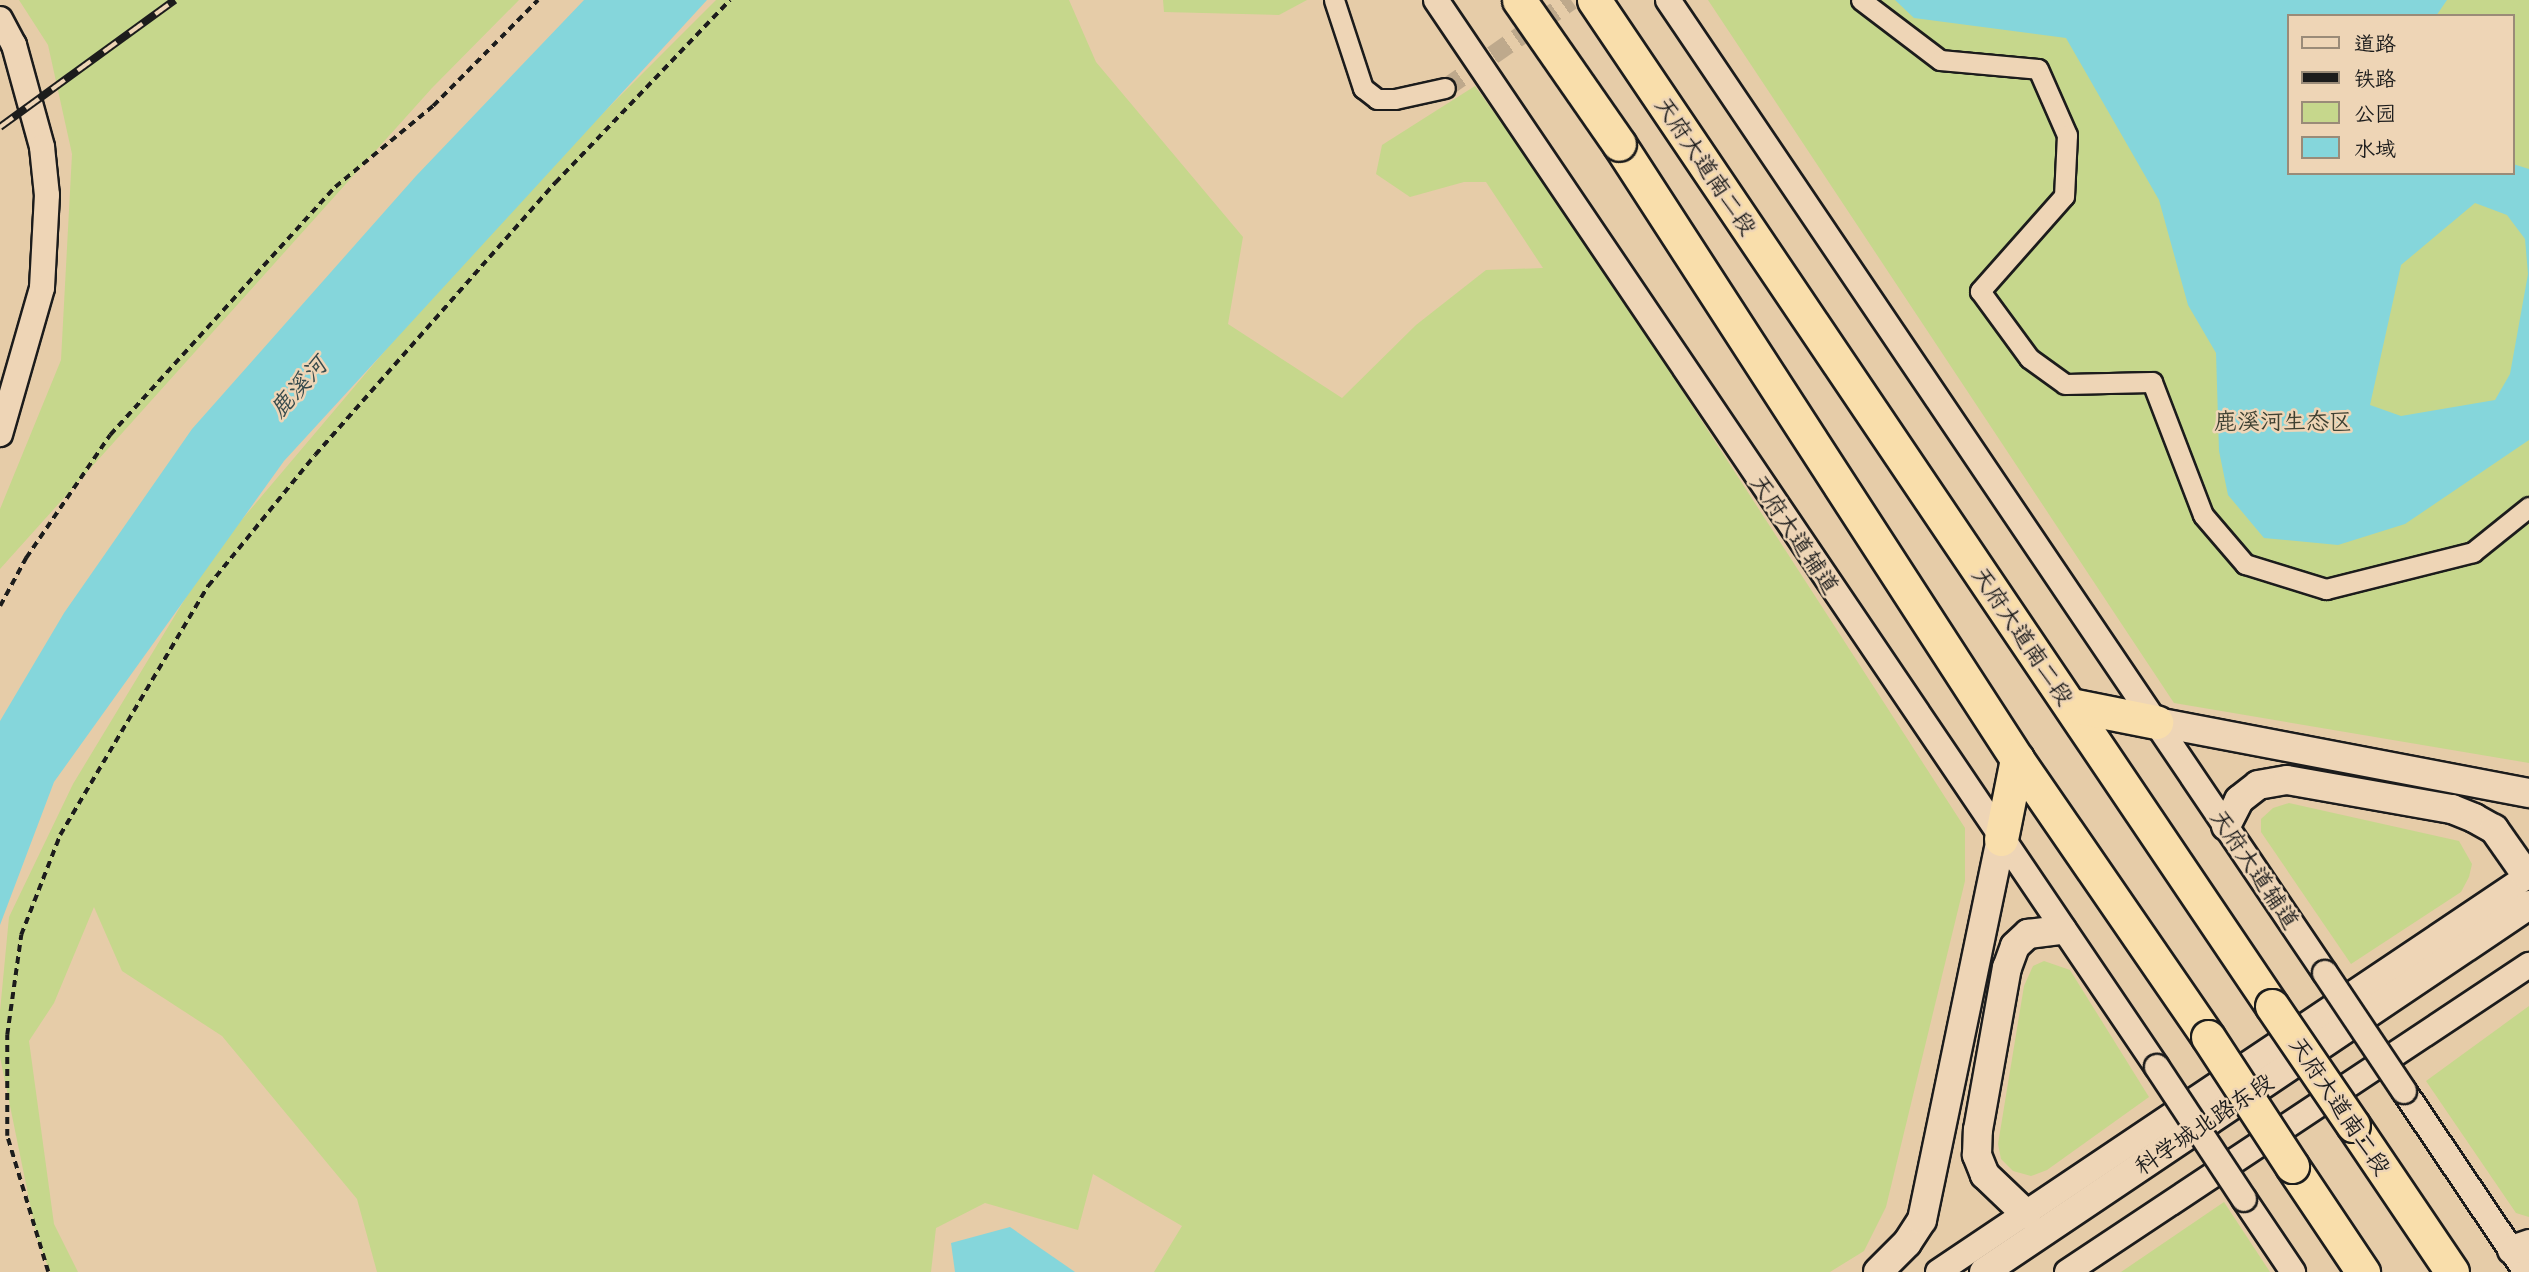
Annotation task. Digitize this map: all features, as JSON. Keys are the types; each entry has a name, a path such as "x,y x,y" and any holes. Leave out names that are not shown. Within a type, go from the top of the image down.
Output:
{"highway":[{"path":"1519,0 1619,144 2017,759 2208,1037 2363,1272"},
{"name":"天府大道南二段","path":"1594,0 2452,1272"},
{"path":"2070,705 2156,722"},
{"path":"2001,839 2017,759"}],"main road":[{"path":"2156,722 2529,793"},
{"path":"2225,825 2239,800 2258,785 2287,779 2452,809 2494,829 2528,875"},
{"path":"1878,1272 1907,1244 1922,1220 2001,839"},
{"name":"科学城北路东段","path":"1984,1272 2529,905"},
{"name":"科学城北路东段","path":"2018,1272 2529,927"},
{"path":"2026,1214 1985,1175 1977,1155 1978,1129 2007,968 2015,946 2028,934 2062,930"}],"street":[{"path":"1334,0 1355,73 1370,94 1377,99 1406,99 1445,88"},
{"name":"天府大道辅道","path":"1436,0 2293,1272"},
{"name":"天府大道辅道","path":"1668,0 2404,1091 2522,1255"},
{"path":"1861,0 1940,60 2038,69 2067,135 2064,196 1980,291 2029,358 2065,384 2152,382 2203,514 2245,564 2326,589 2473,552 2529,508"},
{"path":"0,19 14,45 42,147 47,195 42,288 0,434"},
{"path":"1938,1272 2528,875"},
{"path":"2067,1272 2529,965"}],"path":[{"path":"0,606 26,558 110,435 335,187 433,106 538,0"},
{"path":"48,1272 7,1136 7,1035 21,935 61,835 208,586 314,455 545,193 730,0"}],"green space":[{"path":"19,0 519,0 432,88 0,569 0,509 61,360 72,154 48,45"},
{"path":"716,0 1069,0 1096,62 1243,237 1228,324 1342,398 1416,325 1486,270 1543,268 1486,182 1464,182 1410,197 1376,174 1382,145 1475,86 1579,231 1965,828 1965,881 1886,1207 1864,1251 1830,1272 1154,1272 1182,1226 1093,1174 1078,1230 985,1203 936,1228 931,1272 377,1272 357,1199 222,1036 122,971 94,907 54,1003 29,1041 54,1224 78,1272 50,1272 37,1238 0,1057 0,1011 9,917 73,784 211,556 494,222"},
{"path":"1163,0 1307,0 1279,15 1164,12"},
{"name":"鹿溪河生态区","path":"1708,0 2529,0 2529,763 2174,703"},
{"path":"2289,803 2459,841 2472,864 2469,877 2461,892 2351,964 2261,832 2261,819 2273,808"},
{"path":"2044,961 2070,970 2149,1097 2047,1170 2031,1176 2013,1171 2001,1159 1998,1144 2024,986 2033,966"},
{"path":"2529,1006 2529,1217 2516,1213 2426,1081"},
{"path":"2224,1202 2270,1272 2121,1272"}],"water":[{"name":"鹿溪河","path":"584,0 707,0 284,461 54,782 0,925 0,721 64,613 192,429 416,176"},
{"path":"1895,0 2447,0 2437,14 2288,14 2288,175 2515,175 2515,165 2529,169 2529,440 2405,524 2338,545 2264,538 2228,495 2219,451 2216,353 2188,305 2159,200 2066,38 1914,18","holes":["2475,203 2507,215 2525,239 2528,274 2510,374 2495,400 2401,416 2370,405 2401,265"]},
{"path":"1010,1227 1075,1272 955,1272 951,1243"}],"tunnel":[{"path":"1445,88 1571,0"}],"railway":[{"path":"0,127 175,0"}]}
